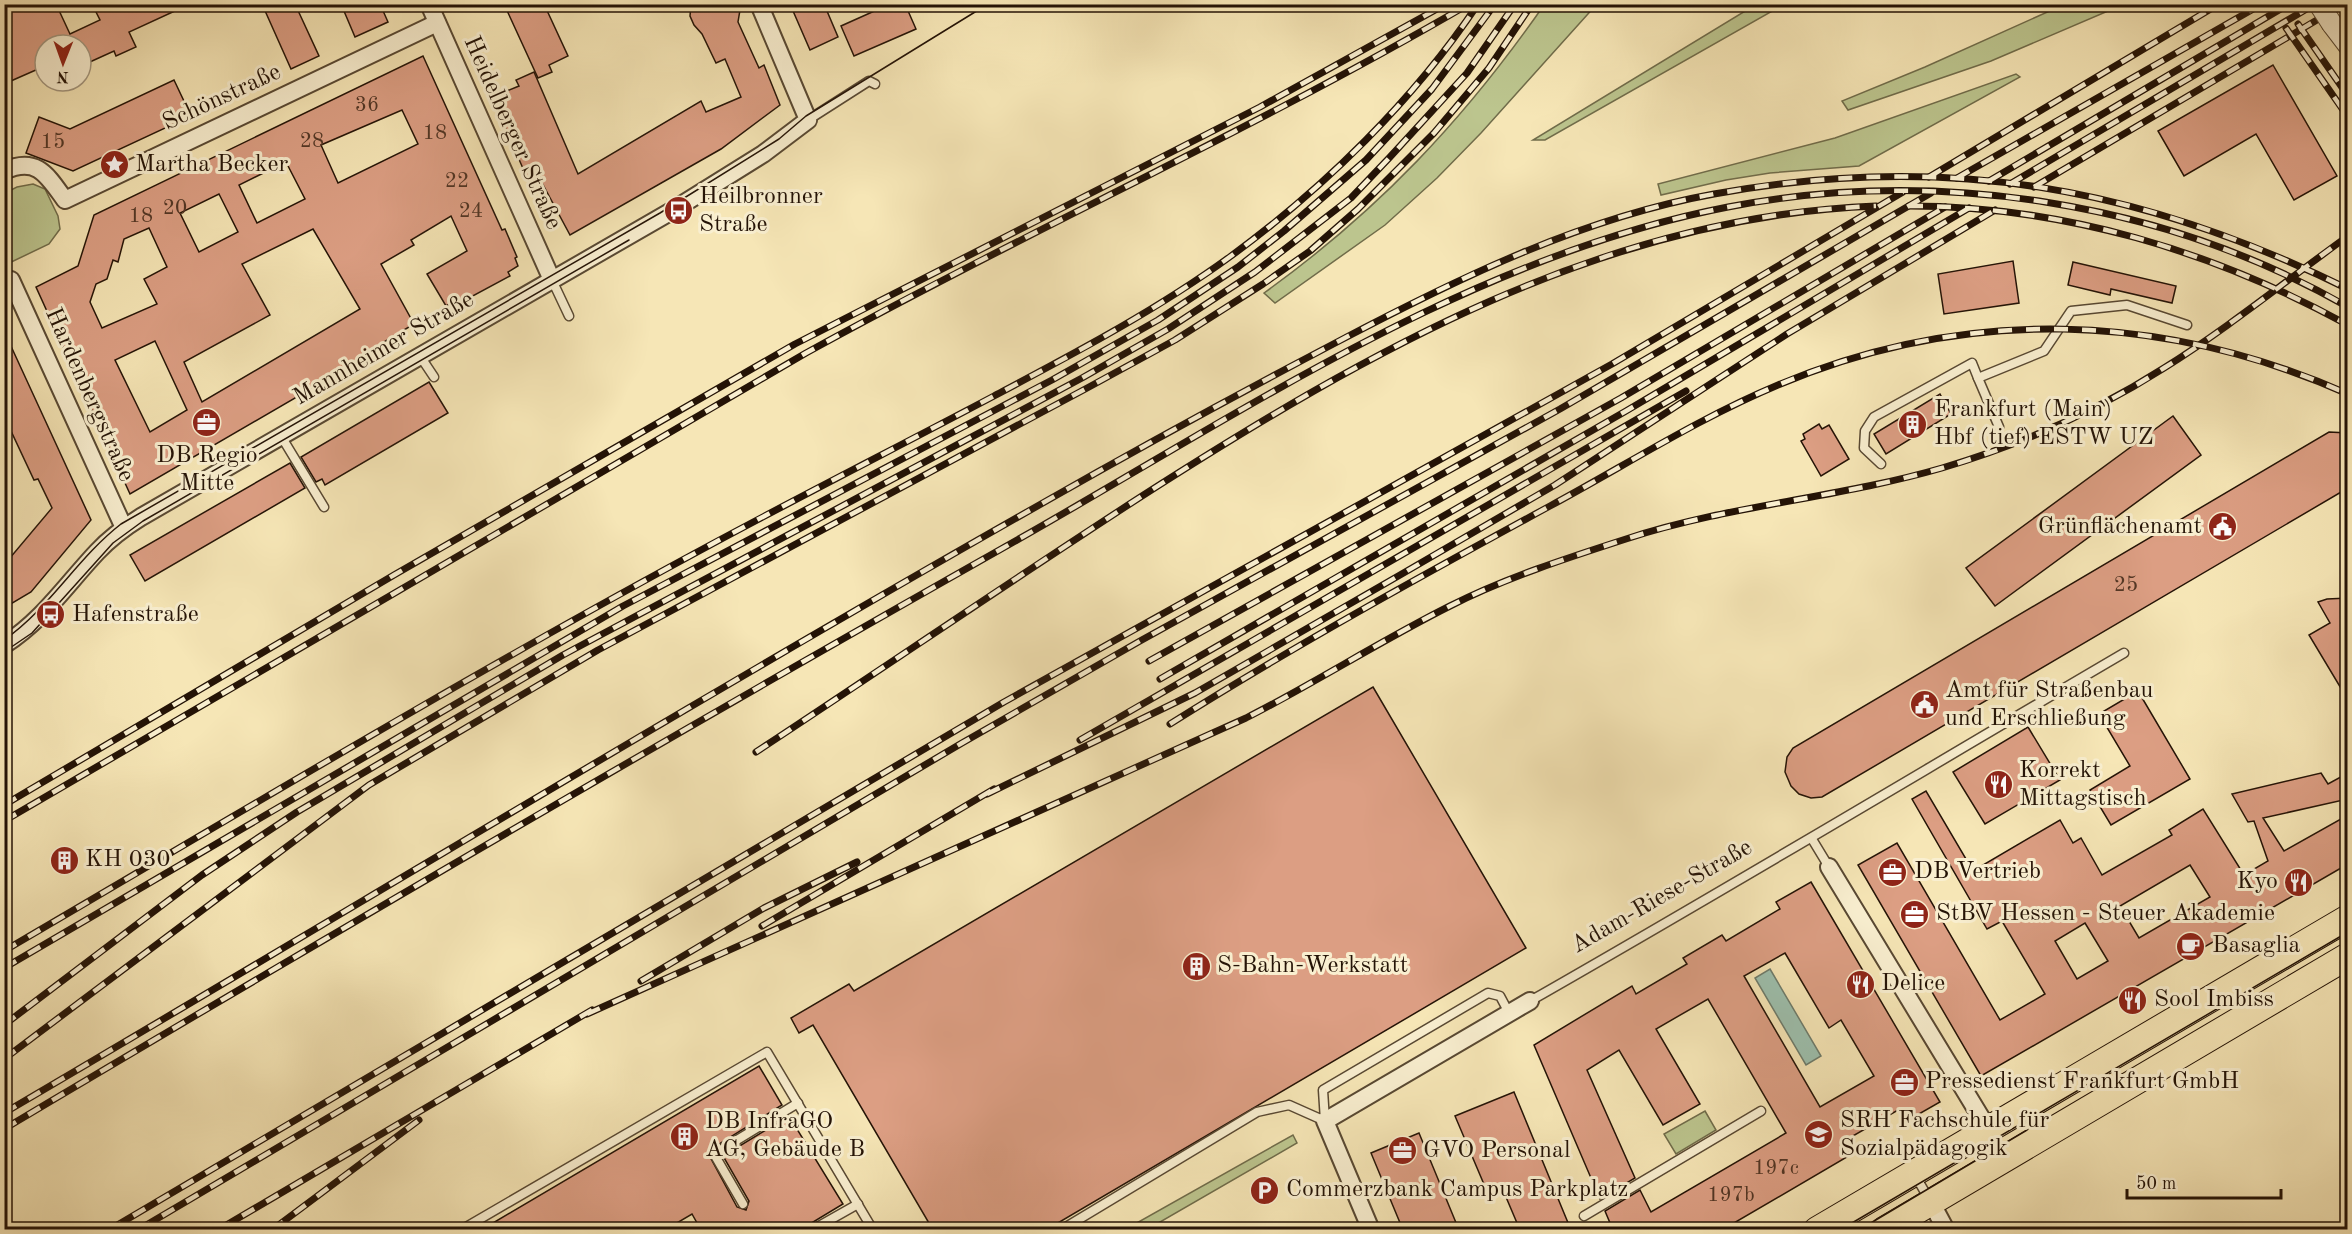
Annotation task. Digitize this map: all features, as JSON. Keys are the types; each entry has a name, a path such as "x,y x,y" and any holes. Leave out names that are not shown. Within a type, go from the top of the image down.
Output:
{"main road":[{"path":"1817,1230 2348,918"},
{"path":"1884,1230 2348,956"}],"street":[{"name":"Heidelberger Straße","path":"429,4 552,280"},
{"path":"759,4 808,120"},
{"path":"2319,4 2348,45"},
{"name":"Schönstraße","path":"4,171 20,164 35,167 48,176 65,200 437,23"},
{"name":"Mannheimer Straße","path":"4,645 28,629 96,552 124,528 552,280 763,154 808,120"},
{"name":"Hardenbergstraße","path":"8,281 124,528"},
{"path":"1829,867 1988,1129"},
{"path":"2269,964 2286,992"},
{"name":"Adam-Riese-Straße","path":"1324,1120 1530,1001"},
{"path":"1324,1120 1371,1230"},
{"path":"1931,1202 1946,1230"}],"lane":[{"path":"808,120 869,81 875,84"},
{"path":"552,280 569,316"},
{"path":"1978,378 2044,351 2071,311 2127,305 2187,325"},
{"path":"420,356 434,377"},
{"path":"1881,464 1864,448 1865,431 1874,417 1972,363 1999,427"},
{"path":"281,436 324,507"},
{"name":"Adam-Riese-Straße","path":"1530,1001 1812,839 1930,765 2124,653"},
{"path":"1812,839 1829,867"},
{"path":"1061,1230 1257,1112 1289,1105 1324,1120 1323,1090 1488,993 1500,996 1509,1013"},
{"path":"462,1230 767,1052 873,1230"},
{"path":"743,1204 714,1154 798,1103"},
{"path":"1584,1216 1761,1111"},
{"path":"1914,1172 1931,1202"},
{"path":"812,1230 858,1204"}],"green space":[{"path":"1544,5 1596,5 1481,133 1437,178 1385,225 1275,303 1264,293 1345,230 1417,161 1483,87"},
{"path":"1755,5 1783,5 1545,140 1533,140"},
{"path":"2063,5 2122,5 1991,61 1848,110 1842,101 1925,67"},
{"path":"2016,74 2020,77 1859,166 1770,173 1726,180 1661,195 1658,184 1835,138"},
{"path":"33,184 45,189 58,216 60,229 49,244 5,265 5,193 17,187"},
{"path":"1705,1111 1716,1130 1676,1154 1664,1134"},
{"path":"1293,1135 1297,1143 1148,1229 1126,1229"}],"shaded area":[{"path":"1770,969 1821,1056 1806,1065 1755,978"}],"building":[{"path":"4,4 56,4 70,33 33,33 33,71 4,84"},
{"path":"92,4 190,4 129,32 136,47 116,56 114,51 93,61 93,33 72,33 100,20"},
{"path":"262,4 295,4 319,56 291,69"},
{"path":"341,4 380,4 388,22 355,37"},
{"path":"504,4 544,4 568,56 549,65 552,72 538,78"},
{"path":"691,4 741,4 738,22 759,68 764,65 780,105 721,149 570,235 541,181 531,187 492,97 519,86 516,80 534,72 578,174 701,101 706,112 741,97 725,59 716,63 702,34 694,25 690,16"},
{"path":"790,4 824,4 838,37 810,50"},
{"path":"890,4 905,4 916,29 854,56 841,26"},
{"path":"423,56 502,230 505,229 517,257 515,258 518,266 508,272 510,276 456,305 454,301 446,306 427,274 467,251 451,216 411,240 414,245 381,264 414,324 379,345 381,348 130,494 36,287 78,266 94,215","holes":["402,110 418,144 338,183 321,145","286,162 305,199 257,223 239,185","219,194 238,232 199,252 180,213","149,228 167,267 144,279 157,304 102,328 90,302 96,284 107,279 113,260 118,262 124,239","313,229 360,309 202,402 184,362 270,315 242,264","155,341 187,410 150,432 115,360"]},
{"path":"2273,65 2337,176 2294,200 2256,134 2184,176 2158,131"},
{"path":"174,80 191,116 73,171 26,153 39,117 70,129"},
{"path":"2013,261 2019,303 1944,314 1938,274"},
{"path":"2073,262 2176,286 2172,303 2111,289 2110,295 2068,285"},
{"path":"4,331 91,520 31,592 4,608 4,565 52,508 38,479 34,480 4,416"},
{"path":"429,382 448,413 325,485 322,479 316,482 301,457"},
{"name":"Frankfurt (Main) Hbf (tief) ESTW UZ","path":"1940,394 1951,414 1886,454 1874,434"},
{"path":"2173,416 2201,455 1995,606 1966,568"},
{"path":"1819,424 1822,429 1829,425 1849,459 1821,476 1801,441 1805,439 1803,434"},
{"path":"2329,432 2348,433 2348,488 1822,797 1811,798 1799,794 1791,786 1785,772 1787,757 1793,748"},
{"path":"290,463 305,488 145,581 130,555"},
{"path":"2348,598 2348,700 2309,635 2330,623 2318,602"},
{"name":"S-Bahn-Werkstatt","path":"1373,687 1526,948 1046,1230 933,1230 813,1025 799,1033 791,1018 849,984 854,991"},
{"path":"2138,691 2190,779 2111,825 2090,790 2130,766 2099,714"},
{"path":"2028,727 2060,780 1985,824 1953,772"},
{"path":"2321,773 2328,784 2348,773 2348,799 2263,818 2284,851 2348,815 2348,864 1981,1076 1858,865 1897,843 2000,1020 2045,994 2002,921 1987,929 1912,799 1926,791 1973,871 2060,820 2073,843 2081,838 2102,875 2172,835 2169,830 2203,809 2244,875 2268,861 2254,821 2248,822 2232,794","holes":["2190,865 2210,897 2139,938 2120,906","2085,923 2108,961 2077,979 2055,941"]},
{"path":"1811,882 1940,1102 1905,1122 1898,1110 1844,1141 1852,1154 1722,1230 1613,1230 1605,1211 1640,1190 1651,1212 1786,1133 1708,999 1656,1029 1700,1104 1663,1125 1619,1050 1587,1070 1635,1178 1600,1199 1534,1045 1632,986 1636,994 1687,964 1683,958 1722,935 1726,941 1780,909 1776,902","holes":["1785,953 1829,1028 1841,1020 1874,1076 1820,1107 1744,976"]},
{"name":"DB InfraGO AG, Gebäude B","path":"759,1066 782,1105 708,1153 737,1207 746,1210 749,1201 723,1156 789,1116 843,1204 800,1230 701,1230 692,1214 665,1230 481,1230"},
{"path":"1514,1092 1571,1230 1520,1230 1500,1183 1486,1189 1455,1116"},
{"path":"1419,1133 1459,1230 1403,1230 1371,1153"}],"tram line":[{"path":"4,640 36,613 105,537 121,524 660,213 779,139 806,116 988,4"},
{"path":"4,652 32,633 113,543 143,521 629,240"},
{"path":"1840,1230 2348,932"},
{"path":"1859,1230 2027,1130"}],"railway":[{"path":"4,805 394,575 795,344 1260,107 1446,4"},
{"path":"4,821 806,353 972,265 1305,95 1469,4"},
{"path":"4,951 344,751 602,604 1055,364 1174,295 1266,230 1333,172 1396,108 1453,40 1478,4"},
{"path":"4,968 623,606 1052,380 1158,320 1238,267 1284,231 1366,160 1432,89 1495,4"},
{"path":"4,1025 202,875 297,812 563,655 1082,378 1168,329 1255,272 1351,198 1467,73 1515,4"},
{"path":"4,1059 369,785 598,650 1175,340 1263,284 1310,251 1358,209 1434,133 1489,68 1532,4"},
{"path":"1929,177 2219,4"},
{"path":"1957,178 2262,4"},
{"path":"1989,181 2289,4"},
{"path":"2010,184 2315,4"},
{"path":"2034,187 2344,4"},
{"path":"2298,24 2348,96"},
{"path":"2286,28 2348,117"},
{"path":"4,1113 780,654 1115,462 1429,295 1521,253 1616,218 1714,194 1799,182 1881,177 1961,178 2039,187 2116,203 2193,225 2270,254 2348,289"},
{"path":"4,1129 505,834 1268,394 1446,302 1538,263 1632,231 1728,207 1807,195 1887,191 1967,193 2047,202 2125,218 2202,241 2277,271 2348,307"},
{"path":"109,1230 1004,702 1612,364 1903,192"},
{"path":"138,1230 962,743 1140,641 1560,409 1931,193"},
{"path":"756,752 1142,496 1313,391 1401,344 1491,301 1583,264 1678,235 1775,215 1876,206"},
{"path":"1909,206 1967,208 2024,214 2080,224 2136,238 2244,275 2348,325"},
{"path":"1149,661 1621,398 1945,207"},
{"path":"1160,679 1626,411 1969,208"},
{"path":"987,794 1195,693 1400,575 1555,485 1787,334 1995,210"},
{"path":"587,1014 1246,718 1424,619 1514,578 1665,527 1864,487 1942,468 2000,449 2056,426 2111,399 2188,353 2348,236"},
{"path":"1170,724 1358,612 1691,427 1778,385 1849,359 1920,342 1992,332 2064,329 2136,334 2207,347 2278,367 2348,394"},
{"path":"1080,740 1686,391"},
{"path":"762,926 994,789"},
{"path":"641,981 764,908 857,862"},
{"path":"218,1230 592,1010"},
{"path":"272,1230 419,1120"}],"place":[{"name":"Martha Becker","path":"114,165"},
{"name":"Heilbronner Straße","path":"678,211"},
{"name":"DB Regio Mitte","path":"207,423"},
{"name":"Frankfurt (Main) Hbf (tief) ESTW UZ","path":"1913,424"},
{"name":"Grünflächenamt","path":"2223,527"},
{"name":"Hafenstraße","path":"51,615"},
{"name":"Amt für Straßenbau und Erschließung","path":"1924,705"},
{"name":"Korrekt Mittagstisch","path":"1998,785"},
{"name":"KH 030","path":"64,860"},
{"name":"DB Vertrieb","path":"1893,872"},
{"name":"Kyo","path":"2299,882"},
{"name":"StBV Hessen - Steuer Akademie","path":"1915,914"},
{"name":"Basaglia","path":"2191,946"},
{"name":"S-Bahn-Werkstatt","path":"1196,966"},
{"name":"Delice","path":"1860,984"},
{"name":"Sool Imbiss","path":"2133,1000"},
{"name":"Pressedienst Frankfurt GmbH","path":"1904,1082"},
{"name":"SRH Fachschule für Sozialpädagogik","path":"1819,1135"},
{"name":"DB InfraGO AG, Gebäude B","path":"684,1136"},
{"name":"GVO Personal","path":"1402,1151"},
{"name":"Commerzbank Campus Parkplatz","path":"1265,1190"}]}
